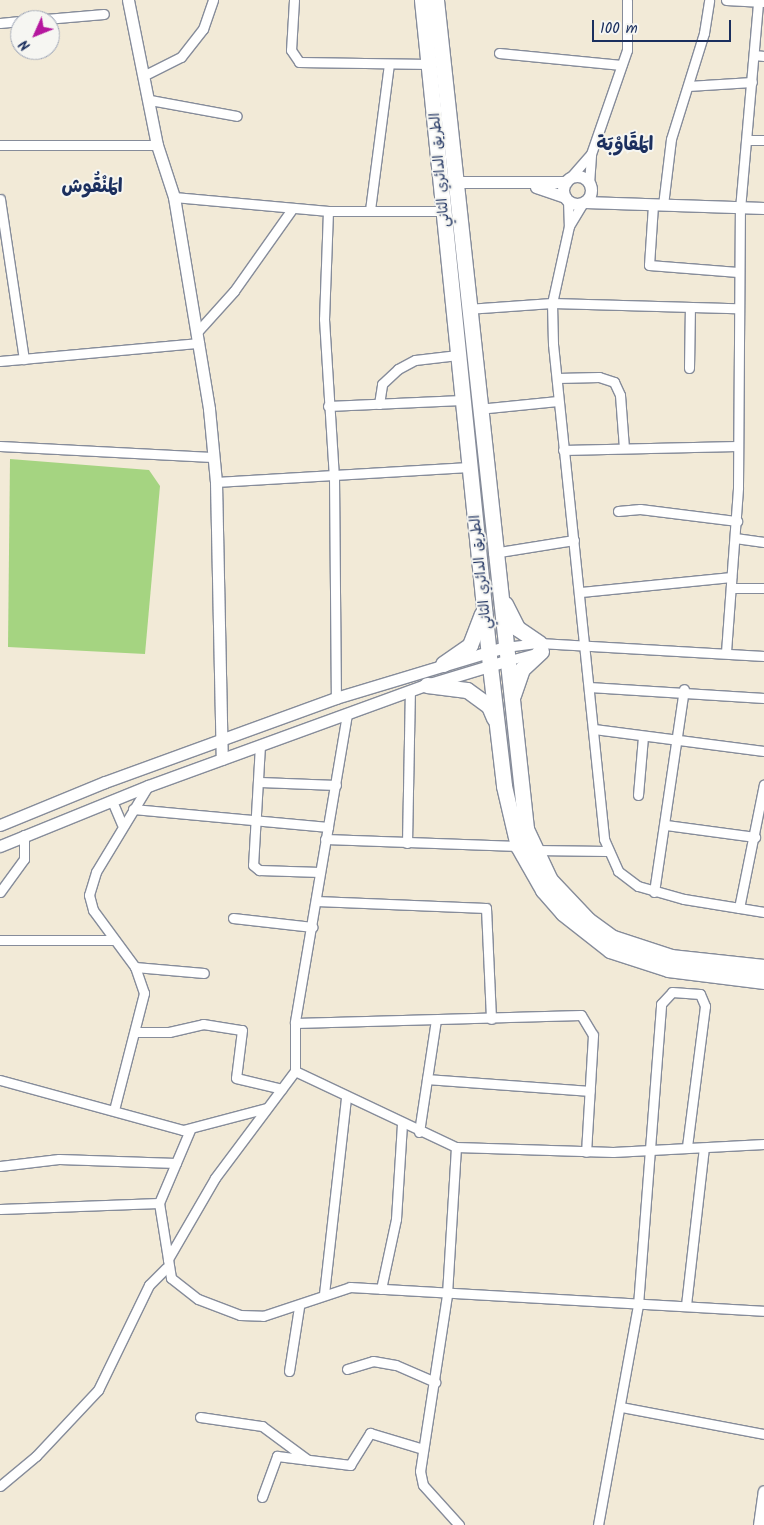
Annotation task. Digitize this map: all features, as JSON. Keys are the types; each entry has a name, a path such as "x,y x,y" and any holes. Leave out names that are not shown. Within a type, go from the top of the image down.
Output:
{"main road":[{"name":"الطريق الدائري الثاني","path":"422,0 466,309 506,654 520,803 534,850 550,880 570,904 613,938 671,957 764,967"},
{"name":"الطريق الدائري الثاني","path":"436,0 448,182 443,211 462,400 486,598 490,666 497,725 518,846 538,883 562,913 610,950 668,969 764,981"},
{"path":"498,587 511,620 540,647 522,669 510,704"},
{"path":"443,664 477,635 486,598"},
{"path":"427,685 455,686 480,697 497,725"}],"street":[{"path":"128,0 145,75 157,144 174,197 199,337 216,482 222,759"},
{"path":"145,75 181,57 203,29 213,0"},
{"path":"294,0 291,50 297,61 430,64"},
{"path":"569,226 584,202 590,185 591,154 621,65 628,50 627,0"},
{"path":"709,0 688,86 671,139 649,265 738,272"},
{"path":"726,0 761,2 754,55 748,140 740,208 736,308 737,521 726,652"},
{"path":"60,18 104,14"},
{"path":"499,53 621,65"},
{"path":"754,55 764,56"},
{"path":"370,210 388,64"},
{"path":"688,86 752,82"},
{"path":"150,100 237,116"},
{"path":"748,140 764,140"},
{"path":"0,145 157,144"},
{"path":"591,154 568,180 566,199 569,226 552,303 558,401 581,592 585,648 607,851 625,877 654,892 764,912"},
{"path":"448,182 532,185 580,177 616,202"},
{"path":"532,185 566,199 584,202 764,208"},
{"path":"174,197 328,211 443,211"},
{"path":"0,199 24,359"},
{"path":"0,361 199,337 292,209"},
{"path":"328,211 324,319 328,406 334,476 336,698"},
{"path":"466,309 552,303 736,308"},
{"path":"689,368 690,307"},
{"path":"380,404 382,384 398,369 415,360 458,355"},
{"path":"557,378 599,377 614,382 620,395 624,448"},
{"path":"328,406 462,400"},
{"path":"478,409 558,401"},
{"path":"0,446 212,457"},
{"path":"563,450 737,446"},
{"path":"216,482 470,467"},
{"path":"618,511 640,508 737,521"},
{"path":"736,538 764,542"},
{"path":"494,553 574,540"},
{"path":"581,592 731,577"},
{"path":"731,588 764,588"},
{"path":"0,825 336,698 489,650 506,654 540,647 560,646 726,652 764,656"},
{"path":"0,846 148,786 427,685 490,666 506,654 540,647"},
{"path":"589,687 684,689 764,698"},
{"path":"654,892 666,825 684,689"},
{"path":"407,843 410,692"},
{"path":"0,1486 36,1456 98,1390 149,1285 167,1264 214,1178 295,1071 295,1023 347,714"},
{"path":"594,729 678,743 764,751"},
{"path":"638,795 643,737"},
{"path":"260,745 260,782 255,868 320,872"},
{"path":"260,782 336,785"},
{"path":"739,908 755,837 762,816 764,784"},
{"path":"114,1110 136,1032 144,993 135,967 99,924 90,895 122,824 148,786"},
{"path":"112,801 122,824"},
{"path":"133,809 258,819 328,827"},
{"path":"666,825 755,837"},
{"path":"0,892 24,860 24,835"},
{"path":"325,839 518,846"},
{"path":"534,850 607,851"},
{"path":"316,902 486,908 491,1019"},
{"path":"233,918 312,927"},
{"path":"0,940 112,940"},
{"path":"135,967 204,973"},
{"path":"598,1525 621,1407 638,1305 661,1004 672,992 700,994 705,1006 687,1147"},
{"path":"295,1023 586,1018 593,1035 586,1152"},
{"path":"420,1132 436,1020"},
{"path":"136,1032 169,1032 203,1024 237,1028 243,1035 236,1078 282,1089"},
{"path":"295,1071 420,1132 456,1147 586,1152 649,1151 687,1147 704,1148 764,1144"},
{"path":"427,1079 590,1091"},
{"path":"0,1080 190,1130 266,1108"},
{"path":"324,1294 346,1097"},
{"path":"381,1289 396,1219 402,1123"},
{"path":"190,1130 160,1203 167,1264 181,1288 240,1314 263,1316 299,1307 324,1294 350,1287 447,1295 638,1305 686,1305 764,1311"},
{"path":"456,1147 447,1295 435,1382 423,1449 423,1485 459,1525"},
{"path":"686,1305 704,1148"},
{"path":"0,1166 59,1159 176,1163"},
{"path":"0,1209 160,1203"},
{"path":"289,1371 299,1307"},
{"path":"348,1369 373,1361 396,1365 435,1382"},
{"path":"621,1407 764,1434"},
{"path":"200,1417 262,1426 308,1460"},
{"path":"262,1497 277,1456 350,1465 370,1433 423,1449"},
{"path":"758,1525 764,1491"}],"green space":[{"path":"10,459 149,470 160,486 145,654 8,647"}],"district":[{"name":"المَقَاوْبَة","path":"625,146"},
{"name":"المَنْقُوش","path":"92,188"}]}
